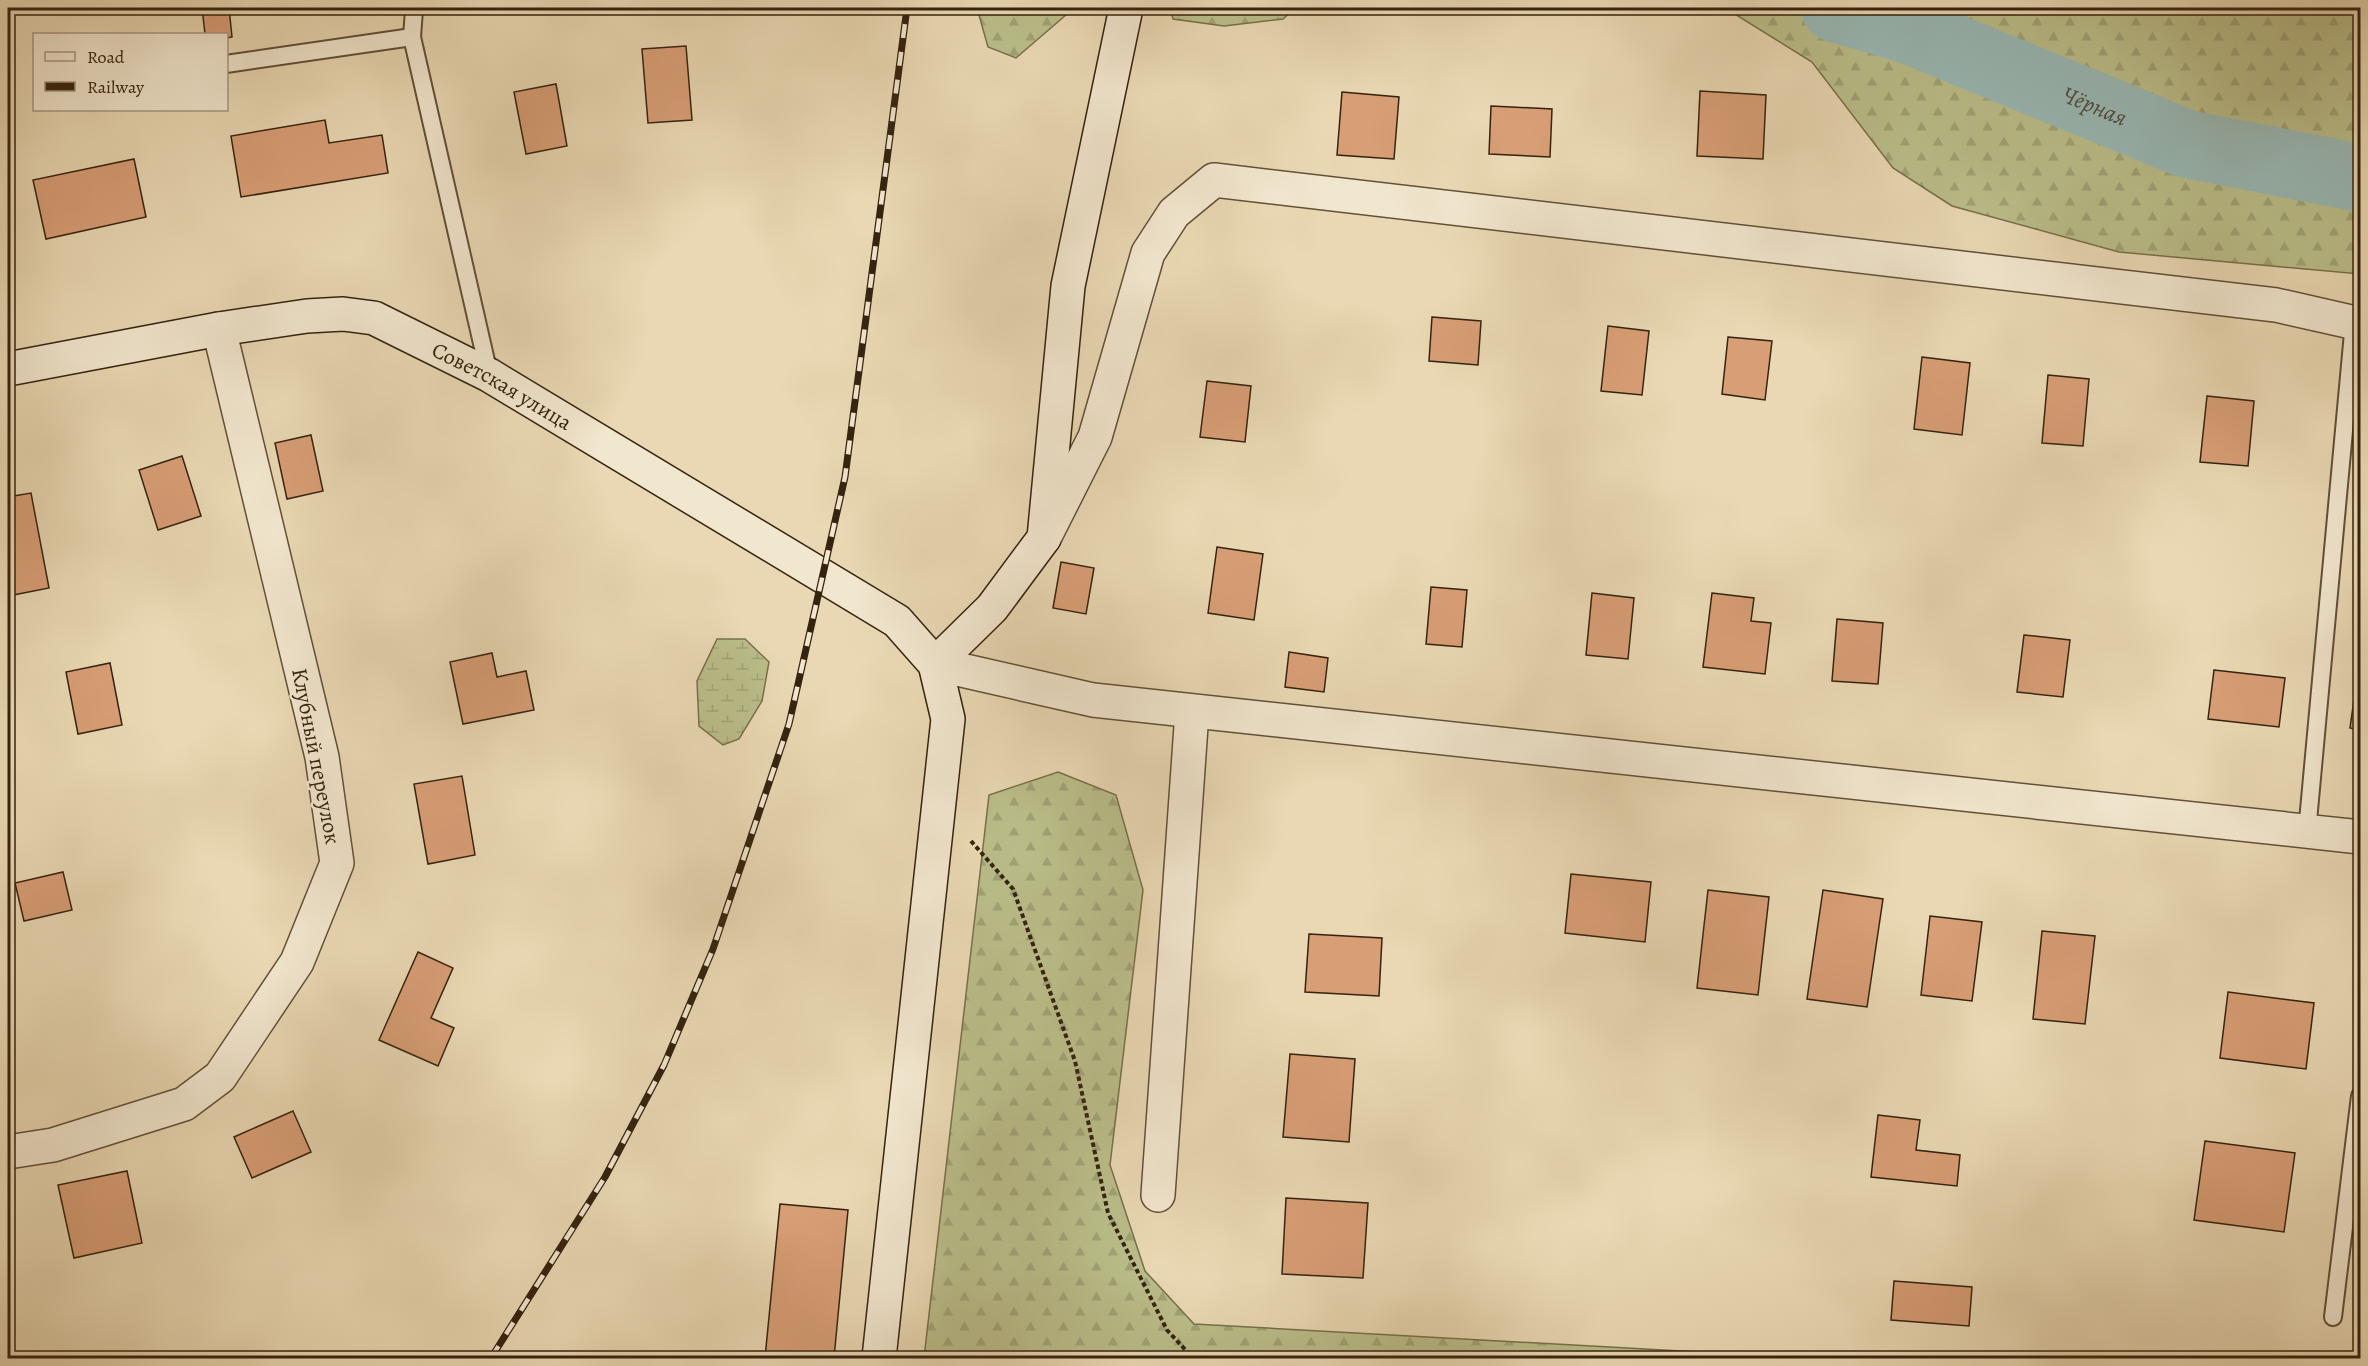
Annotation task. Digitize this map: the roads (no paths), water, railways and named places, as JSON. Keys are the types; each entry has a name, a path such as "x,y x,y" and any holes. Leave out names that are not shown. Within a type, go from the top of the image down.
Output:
{"street":[{"path":"1044,538 1068,286 1126,8"},
{"path":"935,664 992,608 1044,538 1095,438 1148,253 1174,213 1214,180 2265,303 2357,323"},
{"name":"Советская улица","path":"8,369 219,329 307,316 343,314 374,318 489,375 897,621 935,664"},
{"name":"Клубный переулок","path":"8,1152 53,1145 184,1104 220,1077 297,962 337,863 322,757 219,329"},
{"path":"935,664 1093,700 2361,837"},
{"path":"879,1359 948,719 935,664"},
{"path":"1158,1195 1192,712"}],"lane":[{"path":"416,8 412,37 489,375"},
{"path":"228,64 412,37"},
{"path":"2307,832 2357,323"},
{"path":"2333,1317 2361,1096"}],"waterway":[{"name":"Чёрная","path":"1835,8 1907,29 2187,144 2360,178"}],"railway":[{"path":"491,1358 605,1177 664,1065 713,949 789,724 845,477 907,8"}]}
